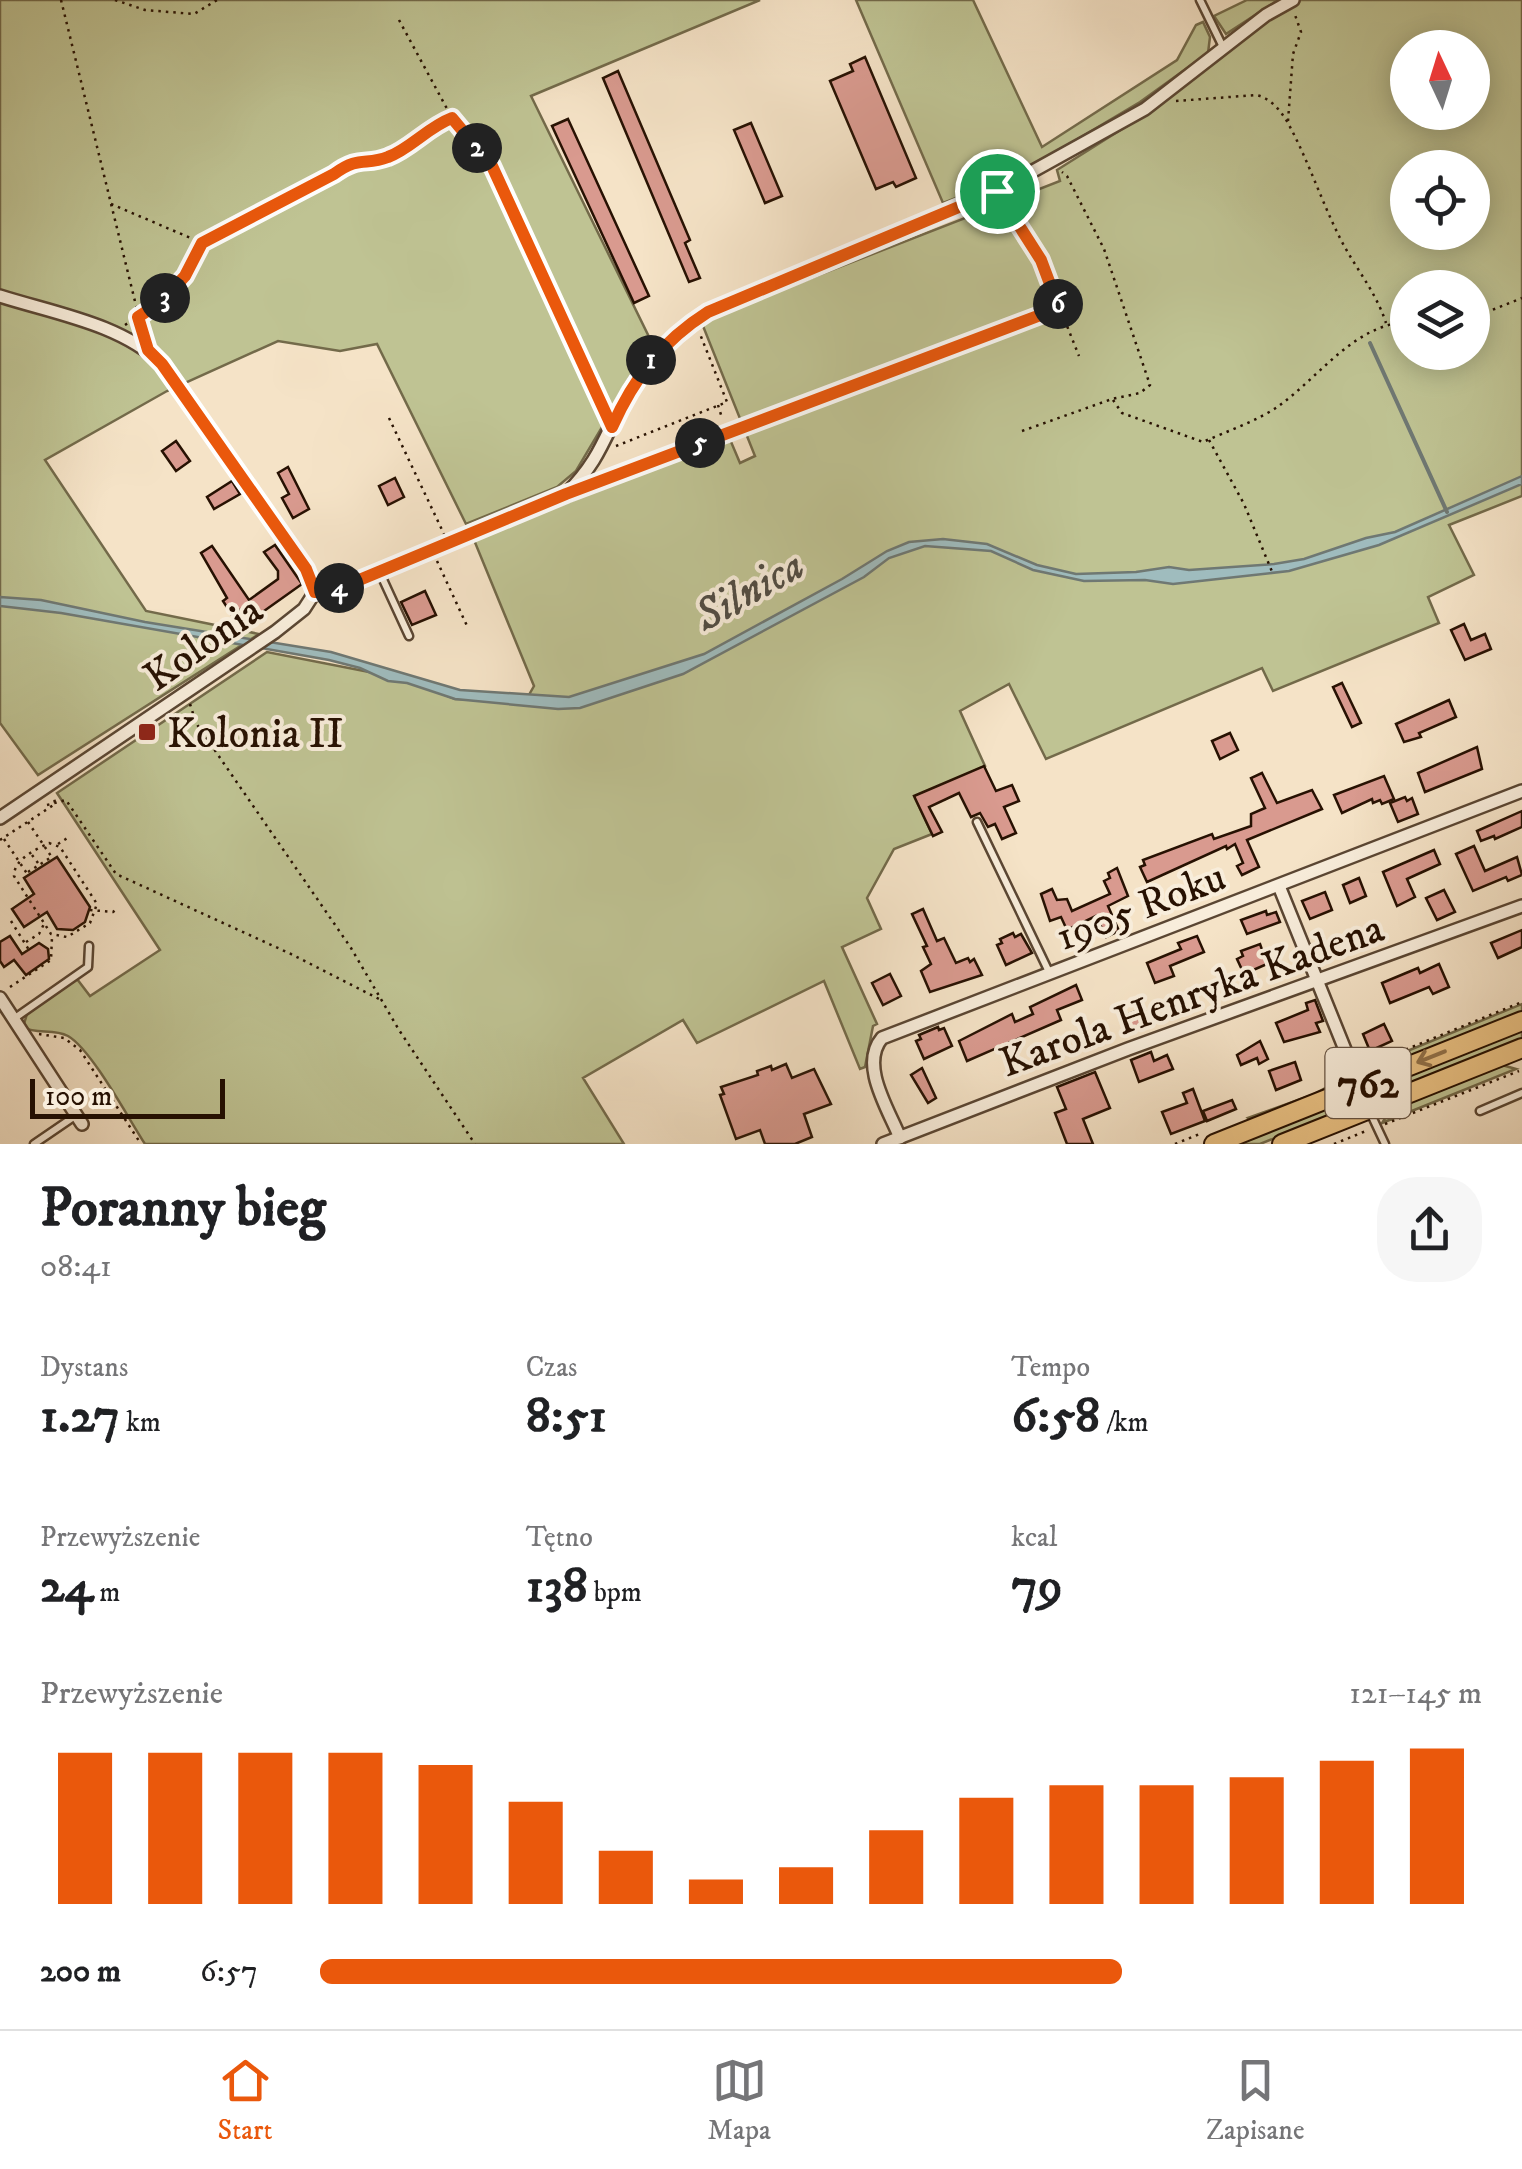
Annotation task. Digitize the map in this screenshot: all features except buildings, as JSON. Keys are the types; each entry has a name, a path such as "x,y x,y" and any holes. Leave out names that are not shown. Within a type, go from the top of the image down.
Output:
{"main road":[{"name":"762","path":"1214,1144 1522,1021"},
{"name":"762","path":"1282,1144 1522,1048"}],"street":[{"path":"566,494 590,470 641,373 661,348 694,320 997,191 1154,102 1292,1"},
{"path":"0,296 112,332 148,350 162,364 306,569 315,592"},
{"name":"Kolonia","path":"0,818 276,632 304,609 315,592 340,588 727,432"},
{"name":"1905 Roku","path":"900,1138 868,1072 882,1038 1522,790"},
{"path":"1279,886 1350,1062"},
{"name":"Karola Henryka Kadena","path":"883,1144 1128,1049 1522,906"},
{"path":"3,994 24,1037 79,1120"}],"lane":[{"path":"1200,0 1224,48"},
{"path":"379,572 409,636"},
{"path":"977,822 1050,975"},
{"path":"14,1018 88,967 89,946"},
{"path":"1480,1111 1522,1093"},
{"path":"1368,1109 1385,1144"},
{"path":"37,1143 79,1120"}],"path":[{"path":"61,0 148,350"},
{"path":"115,0 145,10 194,14 216,0"},
{"path":"1288,122 1293,54 1301,32 1292,1"},
{"path":"399,20 452,118 492,166 612,427"},
{"path":"1154,102 1256,95 1268,98 1288,122 1357,272 1377,295 1386,323"},
{"path":"112,332 161,302 185,276 202,243 267,211 352,161 388,158 434,125 452,118"},
{"path":"1022,430 1140,393 1150,385 1104,249 1067,176 1049,162"},
{"path":"997,191 1041,260 1078,356"},
{"path":"110,204 202,243"},
{"path":"1490,311 1522,298"},
{"path":"718,406 727,432 1059,308"},
{"path":"601,452 727,402 694,320"},
{"path":"1112,399 1122,413 1203,442 1277,408 1326,362 1390,323"},
{"path":"389,418 449,544"},
{"path":"1208,440 1244,504 1273,574"},
{"path":"432,551 468,628"},
{"path":"184,694 196,723 352,948 475,1144"},
{"path":"47,804 66,800 116,874 291,954 382,1001"},
{"path":"3,838 28,874 52,858 28,821"},
{"path":"3,994 50,960 52,935 14,878 13,870 44,845 57,844 69,837"},
{"path":"52,935 66,937 76,933 90,923 97,910 96,901 57,844"},
{"path":"31,854 40,866"},
{"path":"90,910 113,912 118,908"},
{"path":"10,921 29,950"},
{"path":"25,943 50,921"},
{"path":"14,941 20,936"},
{"path":"24,1037 53,1035 74,1044 141,1144"},
{"path":"1382,1125 1518,1071"},
{"path":"1334,1144 1367,1131"}],"green space":[{"path":"0,0 760,0 531,96 652,343 576,471 557,487 466,524 377,344 340,351 278,341 167,391 45,460 146,611 259,634 38,775 0,723"},
{"path":"856,0 973,0 1042,147 1177,60 1196,25 1203,22 1210,37 1208,53 1140,102 1019,174 943,203"},
{"path":"1247,0 1278,0 1226,34 1214,16"},
{"path":"1300,0 1522,0 1522,496 1449,525 1474,575 1428,597 1439,623 1273,691 1262,668 1046,759 1009,684 960,711 985,766 915,798 932,834 894,849 867,898 881,929 842,947 877,1024 873,1026 865,1067 860,1069 824,981 697,1043 683,1020 583,1078 624,1144 145,1144 78,1044 62,1034 23,1027 27,1014 77,979 90,996 160,950 57,793 267,652 405,679 455,699 526,700 534,686 474,540 729,437 740,463 755,456 701,321 1060,181 1057,170 1141,117 1267,19"},
{"path":"1522,1004 1522,1013 1252,1121 1248,1118 1312,1095 1356,1072"},
{"path":"1522,1030 1522,1039 1260,1144 1239,1144"},
{"path":"1502,1065 1516,1069 1382,1123 1391,1109"}],"water":[{"path":"1522,476 1522,484 1379,545 1289,571 1173,584 1145,580 1084,581 1033,570 991,551 925,546 889,558 864,577 683,674 580,708 455,699 329,660 0,606 0,597 41,600 145,622 331,652 460,690 569,697 704,654 909,542 943,539 987,544 1037,565 1076,574 1274,564 1395,532"}],"waterway":[{"path":"1370,343 1447,512"}],"place":[{"name":"Kolonia II","path":"147,732"}],"route":[{"path":"452,118 492,166 612,427 641,373 688,324 708,312 997,191 1041,260 1059,308 566,494 330,591 315,592 306,569 162,364 148,350 138,317 161,302 185,276 202,243 267,211 352,161 388,158 434,125 452,118"}],"water label":[{"name":"Silnica","path":"748,589"}]}
